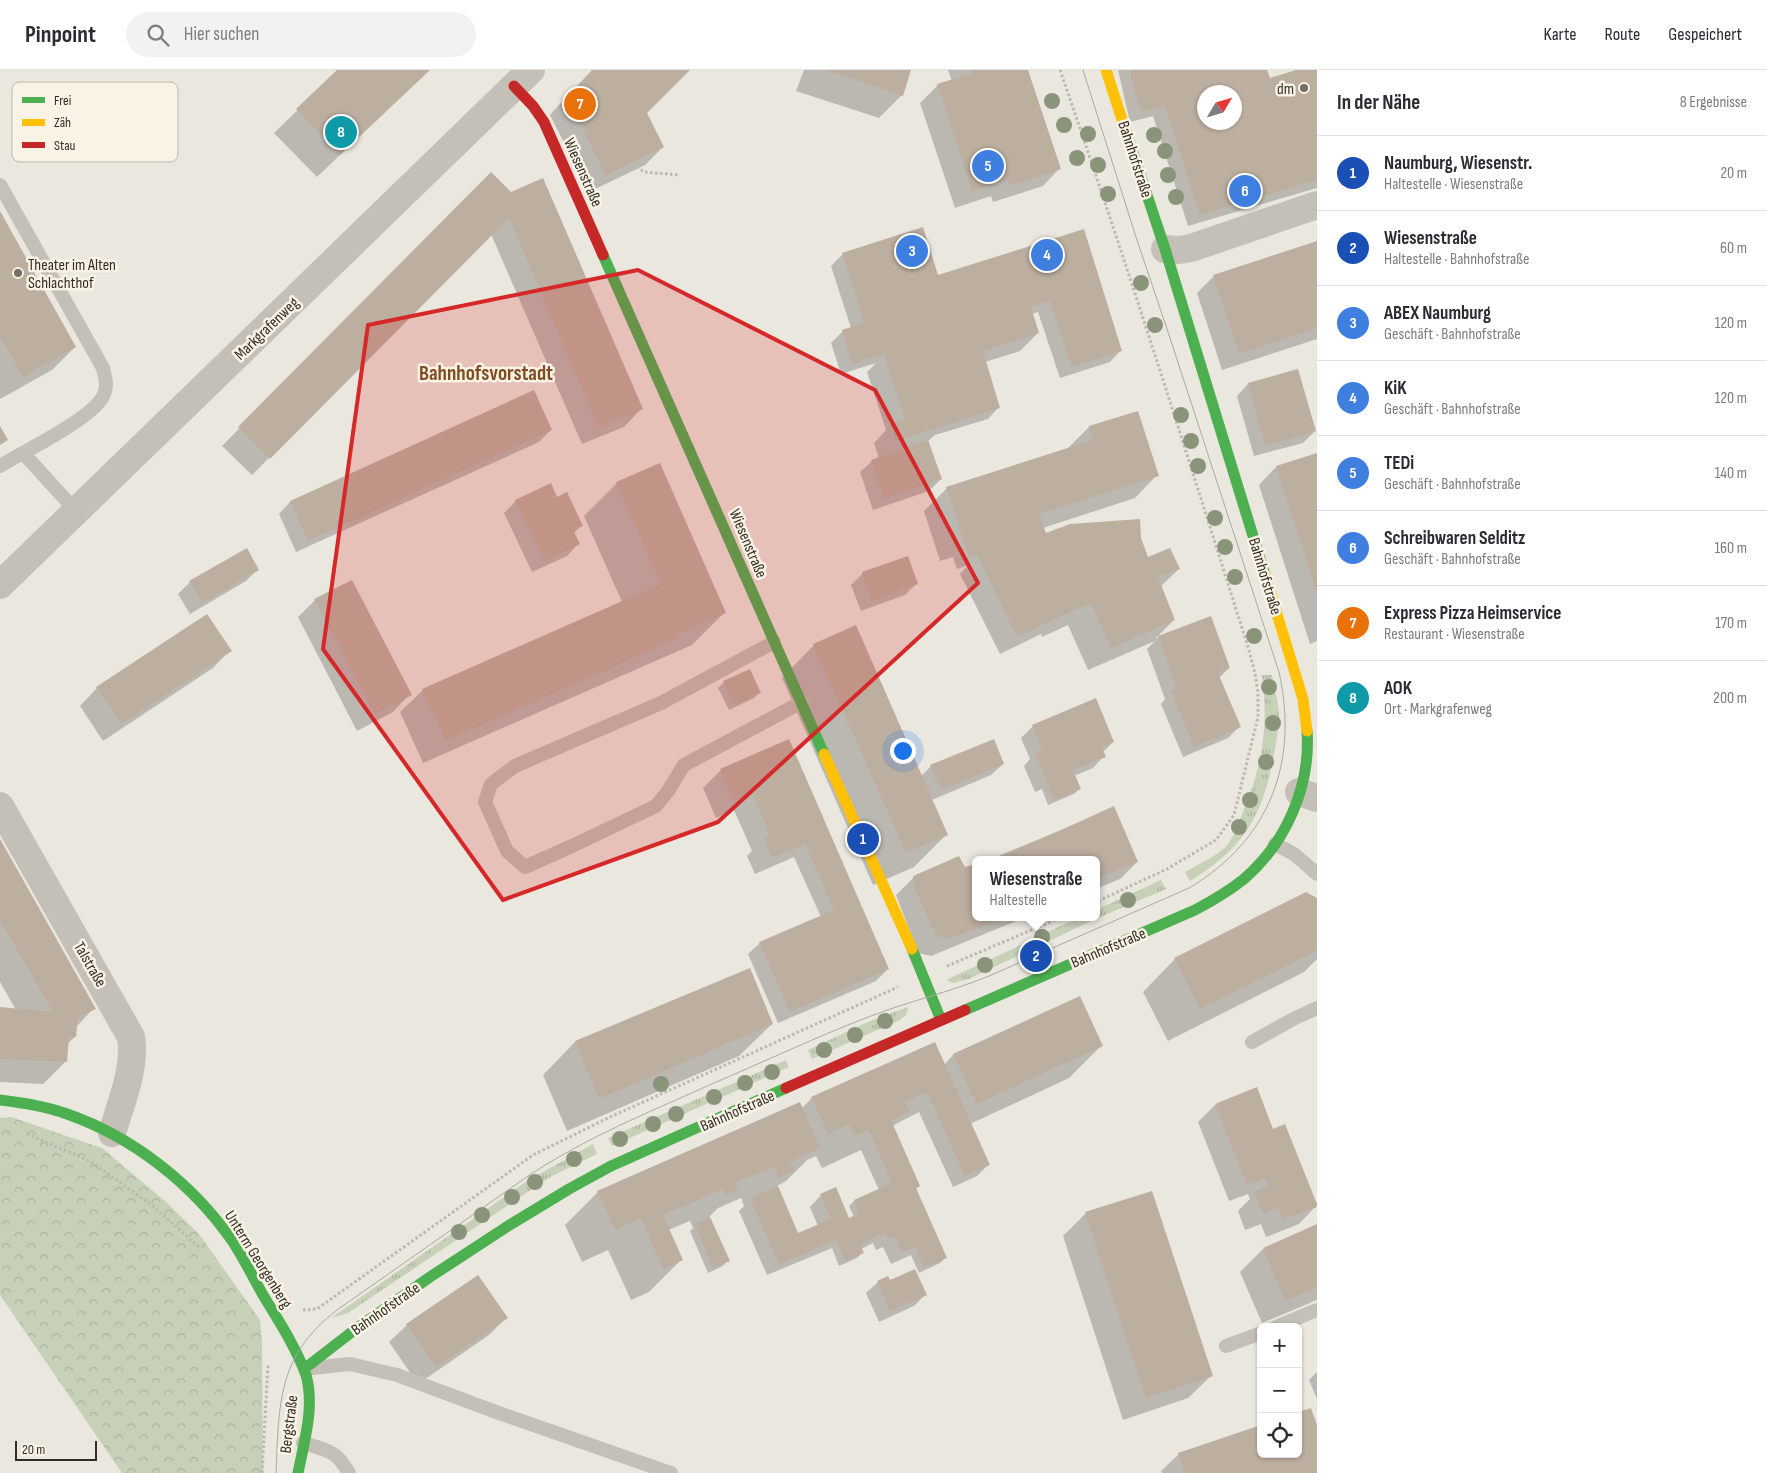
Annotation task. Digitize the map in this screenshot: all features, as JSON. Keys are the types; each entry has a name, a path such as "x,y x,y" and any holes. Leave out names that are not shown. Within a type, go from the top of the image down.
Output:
{"street":[{"name":"Bahnhofstraße","path":"304,1369 342,1338 393,1301 535,1209 619,1162 1195,910 1242,880 1259,864 1275,844 1288,820 1308,795 1306,768 1308,739 1300,684 1165,249 1106,70"},
{"name":"Wiesenstraße","path":"523,78 533,106 544,122 924,976 941,1020"},
{"name":"Markgrafenweg","path":"0,585 523,78"},
{"path":"1165,249 1179,250 1191,248 1317,205"},
{"name":"Talstraße","path":"0,806 131,1036 133,1050 130,1068 112,1133"},
{"name":"Unterm Georgenberg","path":"0,1100 38,1105 112,1133 164,1168 198,1198 228,1236 281,1326"},
{"name":"Bergstraße","path":"281,1326 304,1369 310,1393 308,1420 298,1473"}],"lane":[{"path":"0,185 103,368 107,384 104,396 96,407 82,418 0,466"},
{"path":"23,453 76,511"},
{"path":"774,642 661,703 515,766 491,784 485,802 507,851 525,867 656,806 684,765 802,702"},
{"path":"1275,844 1294,854 1317,874"},
{"path":"1252,1042 1317,1008"},
{"path":"1286,1323 1317,1310"},
{"path":"1226,1346 1257,1334"},
{"path":"304,1369 350,1364 398,1375 496,1412 670,1473"},
{"path":"303,1443 331,1451 344,1464 349,1473"}],"path":[{"path":"1060,70 1198,488 1248,647 1255,672 1258,693 1258,717 1234,814 1216,840 1167,869 1100,900"},
{"path":"576,194 636,166 644,172 679,175"},
{"path":"281,1326 305,1308 317,1309 533,1155 610,1117 924,976 1053,921"},
{"path":"20,1131 90,1161 153,1206 202,1250"},
{"path":"262,1473 269,1373 268,1355"}],"highlighted area":[{"path":"638,270 875,390 978,583 718,822 503,900 323,649 368,325"}],"green space":[{"path":"1262,675 1272,675 1279,713 1274,753 1263,798 1256,815 1236,844 1223,857 1190,881 1185,872 1222,850 1235,831 1248,799 1262,748 1265,713"},
{"path":"1161,880 1166,889 1100,917 1100,908"},
{"path":"1071,921 1091,921 969,979 953,983 946,980"},
{"path":"907,1007 906,1015 900,1020 812,1059 808,1050 868,1022"},
{"path":"786,1060 789,1067 612,1146 608,1138"},
{"path":"11,1117 102,1148 166,1202 199,1234 260,1320 262,1341 263,1473 122,1473 0,1295 0,1118"},
{"path":"593,1144 597,1154 550,1177 348,1313 331,1318 527,1181"}],"building":[{"path":"337,70 430,70 340,155 296,109"},
{"path":"592,70 690,70 647,113 664,147 606,176 567,97"},
{"path":"826,70 911,70 903,96"},
{"path":"972,70 1028,70 1061,169 1011,186 1008,179 972,191 937,84 973,73"},
{"path":"1131,70 1267,70 1270,78 1296,70 1317,70 1317,180 1200,215 1165,106 1141,111 1131,78"},
{"path":"491,172 511,192 543,178 643,409 599,428 509,218 270,459 238,427"},
{"name":"Theater im Alten Schlachthof","path":"0,211 76,347 23,377 0,336"},
{"path":"923,227 938,275 1084,229 1122,351 1071,367 1050,301 1031,307 1039,333 983,351 1000,408 896,441 890,424 905,419 884,354 852,364 842,330 864,323 842,253"},
{"path":"1317,241 1317,328 1239,354 1213,275"},
{"path":"1298,369 1316,431 1265,446 1248,383"},
{"path":"534,390 552,430 308,541 290,501"},
{"path":"1138,411 1159,476 1039,514 1046,533 1070,524 1140,519 1141,538 1148,557 1170,548 1180,569 1158,577 1175,620 1111,648 1091,603 1017,637 977,555 969,558 946,487 1093,440 1089,426"},
{"path":"0,426 8,440 0,445"},
{"path":"928,440 942,479 884,499 871,460"},
{"path":"1317,453 1317,594 1276,466"},
{"path":"660,463 726,613 678,634 679,638 446,741 422,689 661,584 616,482"},
{"path":"551,483 557,497 567,492 583,526 573,530 580,544 544,561 515,500"},
{"path":"247,548 259,570 202,603 189,581"},
{"path":"908,556 918,584 872,601 862,572"},
{"path":"352,580 412,695 375,714 314,599"},
{"path":"207,614 232,651 121,724 96,687"},
{"path":"1211,616 1230,668 1218,673 1241,727 1194,747 1171,691 1177,689 1158,636"},
{"path":"856,625 948,835 906,853 813,644"},
{"path":"750,669 761,693 734,705 723,681"},
{"path":"1096,698 1114,742 1102,747 1106,757 1073,770 1081,789 1054,800 1035,753 1042,750 1032,725"},
{"path":"789,739 889,969 790,1012 759,942 834,910 805,844 772,858 763,838 770,835 752,793 734,801 720,769"},
{"path":"994,739 1004,764 941,790 930,765"},
{"path":"1114,806 1138,862 1100,877 1100,856 999,856"},
{"path":"0,839 96,1009 78,1017 76,1037 69,1036 67,1062 0,1059 0,1007 53,1012 0,920"},
{"path":"959,856 965,867 972,865 972,921 995,921 950,939 936,936 915,889 913,876"},
{"path":"1306,892 1317,898 1317,950 1200,1009 1174,958"},
{"path":"750,968 773,1024 599,1099 575,1041"},
{"path":"1080,996 1103,1046 976,1104 953,1054"},
{"path":"935,1042 990,1165 965,1176 927,1092 905,1102 910,1111 891,1120 920,1186 916,1188 947,1258 924,1268 915,1247 902,1253 895,1236 888,1239 885,1233 860,1244 864,1253 845,1261 836,1240 779,1265 750,1198 778,1186 798,1233 831,1219 820,1194 836,1187 849,1218 860,1213 854,1200 892,1183 869,1130 854,1136 849,1124 828,1134 811,1097"},
{"path":"1257,1087 1273,1129 1285,1124 1317,1204 1317,1207 1283,1220 1278,1207 1263,1214 1254,1192 1269,1186 1265,1178 1247,1185 1215,1104"},
{"path":"800,1102 820,1148 790,1162 794,1171 779,1177 774,1167 735,1183 738,1190 725,1196 723,1189 663,1215 683,1260 663,1269 641,1218 615,1230 597,1191"},
{"path":"1152,1191 1213,1376 1146,1398 1085,1212"},
{"path":"710,1217 730,1261 713,1268 695,1224"},
{"path":"1317,1224 1317,1287 1285,1301 1263,1248"},
{"path":"915,1269 927,1295 890,1311 877,1281 888,1276 890,1280"},
{"path":"478,1275 508,1318 436,1367 406,1324"},
{"path":"1311,1408 1317,1425 1317,1473 1185,1473 1178,1453 1257,1426 1257,1458 1302,1458 1302,1411"}],"tram line":[{"path":"276,1473 278,1425 285,1383 292,1364 303,1345 317,1327 337,1310 531,1174 575,1148 621,1125 812,1040 886,1011 989,976 1189,888 1217,869 1240,847 1258,822 1272,796 1281,767 1285,737 1284,705 1279,672 1083,70"}],"traffic: fast":[{"path":"1126,132 1165,249 1265,575"},
{"path":"603,255 824,754"},
{"path":"965,1010 1195,910 1220,896 1244,879 1259,865 1272,848 1293,812 1305,772 1307,731"},
{"path":"912,949 941,1020"},
{"path":"304,1369 357,1328 430,1277 569,1189 611,1166 786,1088"},
{"path":"0,1100 59,1111 115,1136 138,1149 160,1165 180,1182 217,1221 233,1242 281,1324 306,1375 309,1412 298,1473"}],"traffic: slow":[{"path":"1106,70 1126,132"},
{"path":"1265,575 1303,699 1307,731"},
{"path":"824,754 912,949"}],"traffic: jam":[{"path":"514,86 533,106 544,122 603,255"},
{"path":"786,1088 965,1010"}],"place":[{"name":"dm","path":"1304,88"},
{"name":"Express Pizza Heimservice","path":"580,104"},
{"name":"AOK","path":"341,132"},
{"name":"TEDi","path":"988,166"},
{"name":"Schreibwaren Selditz","path":"1245,191"},
{"name":"ABEX Naumburg","path":"912,251"},
{"name":"KiK","path":"1047,255"},
{"name":"Theater im Alten Schlachthof","path":"18,273"},
{"name":"Naumburg, Wiesenstr.","path":"863,839"},
{"name":"Wiesenstraße","path":"1036,956"}],"district":[{"name":"Bahnhofsvorstadt","path":"486,373"}]}
